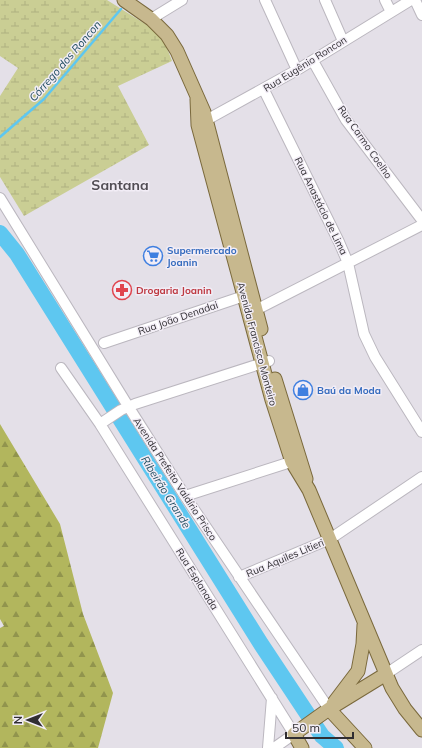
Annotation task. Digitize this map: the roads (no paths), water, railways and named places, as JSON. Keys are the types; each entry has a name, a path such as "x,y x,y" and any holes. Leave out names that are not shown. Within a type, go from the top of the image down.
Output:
{"main road":[{"name":"Avenida Francisco Monteiro","path":"131,2 167,35 177,51 197,100 265,363 296,461 386,674 405,709 422,730"},
{"path":"325,712 358,671 363,644 364,620"},
{"path":"302,748 294,734 325,712 386,674"},
{"name":"Avenida Prefeito Valdírio Prisco","path":"325,712 366,748"}],"street":[{"path":"151,19 182,0"},
{"path":"265,0 297,70"},
{"path":"325,0 343,41"},
{"path":"385,0 391,12"},
{"name":"Rua Eugênio Roncon","path":"202,123 264,90 411,0"},
{"path":"415,0 422,15"},
{"name":"Rua Carmo Coelho","path":"313,61 346,120 422,220"},
{"name":"Rua Anastácio de Lima","path":"264,90 348,262 360,318 369,346 422,432"},
{"name":"Avenida Prefeito Valdírio Prisco","path":"0,198 124,408 239,577 325,712"},
{"path":"252,312 422,225"},
{"name":"Rua João Denadai","path":"104,343 248,295"},
{"path":"62,368 103,422 124,408 265,363"},
{"name":"Rua Esplanada","path":"103,422 294,734"},
{"path":"185,496 296,461"},
{"name":"Rua Aquiles Litieri","path":"239,577 330,539 422,478"},
{"path":"386,674 422,650"},
{"path":"268,748 272,698"},
{"path":"274,748 294,734"}],"waterway":[{"name":"Córrego dos Roncon","path":"0,137 44,99 121,9"},
{"name":"Ribeirão Grande","path":"0,233 17,254 261,644 322,736 336,748"}],"place":[{"name":"Supermercado Joanin","path":"153,256"},
{"name":"Drogaria Joanin","path":"122,290"},
{"name":"Baú da Moda","path":"303,390"}],"district":[{"name":"Santana","path":"120,185"}]}
